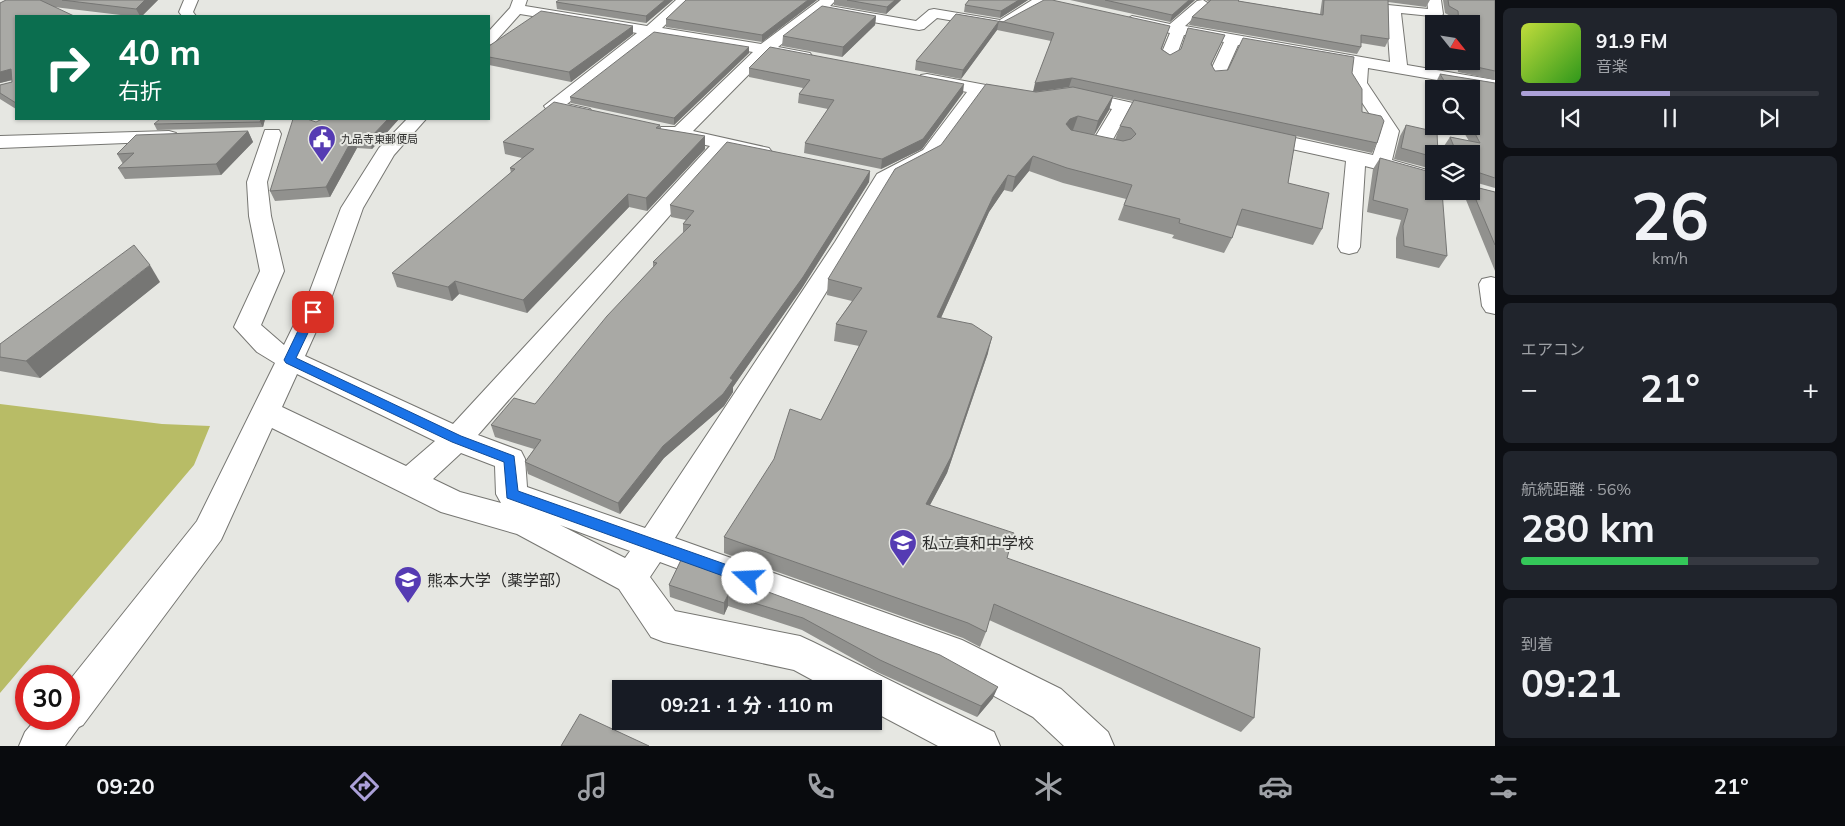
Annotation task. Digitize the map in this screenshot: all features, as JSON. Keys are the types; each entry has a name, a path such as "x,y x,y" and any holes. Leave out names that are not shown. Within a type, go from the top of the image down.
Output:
{"street":[{"path":"175,15 174,13 179,0"},
{"path":"189,15 186,12 191,0"},
{"path":"601,117 553,106 650,31 683,0"},
{"path":"680,134 765,49 824,4 919,26 934,13 1002,25 1042,0 1060,4"},
{"path":"1399,68 1393,8 1436,14 1434,0"},
{"path":"490,39 519,4 650,31 823,60"},
{"path":"1168,57 1176,30 1202,4"},
{"path":"1138,6 1120,17 1176,30 1495,85"},
{"path":"1217,74 1232,40"},
{"path":"1361,62 1358,83 1390,131 1381,163"},
{"path":"910,76 1033,99"},
{"path":"631,578 846,242 874,176 930,154 978,88"},
{"path":"1060,95 1069,94 1180,119"},
{"path":"1101,144 1122,106"},
{"path":"80,698 209,530 320,296 352,208 386,152 416,120"},
{"path":"650,128 780,156"},
{"path":"267,129 257,182 260,216 272,271 247,327 266,346 290,360 456,439 510,459 512,494 949,652 1046,702 1094,746"},
{"path":"1239,132 1381,163 1425,175"},
{"path":"0,142 184,137"},
{"path":"409,482 456,439 723,143"},
{"path":"1349,247 1356,158"},
{"path":"266,412 452,503 526,523 631,578 664,625 800,654 851,680"},
{"path":"882,696 980,746"},
{"path":"39,746 53,730"}],"green space":[{"path":"0,404 162,424 210,426 194,465 24,665 15,665 15,675 0,693"}],"building":[{"path":"6,0 40,0 72,15 15,15 15,102 0,93 0,85 12,82 11,69 0,72 0,3"},
{"path":"62,0 145,0 136,9"},
{"path":"559,0 665,0 646,16 556,2"},
{"path":"686,0 808,0 762,35 666,19"},
{"path":"847,0 895,0 887,7"},
{"path":"969,0 1019,0 1001,11 965,5"},
{"path":"1044,0 1052,0 1170,26 1161,49 1170,55 1181,49 1188,28 1225,35 1211,64 1215,71 1228,70 1243,38 1354,57 1352,73 1362,89 1362,112 1381,116 1384,121 1377,143 1072,78 1035,83 1054,33 1003,22"},
{"path":"1105,0 1189,0 1172,15"},
{"path":"1211,0 1239,0 1323,15 1324,0 1388,0 1389,39 1361,35 1361,47 1192,17"},
{"path":"1448,0 1495,0 1495,71 1480,68 1480,15 1458,15 1458,11 1449,6"},
{"path":"822,6 876,16 843,47 783,36"},
{"path":"541,11 633,26 569,72 490,57 490,45"},
{"path":"956,14 999,21 963,70 916,61"},
{"path":"654,32 749,47 674,118 570,97"},
{"path":"770,47 964,84 923,139 882,159 805,143 834,100 799,94 810,80 749,68"},
{"path":"1440,74 1477,80 1444,80"},
{"path":"1480,81 1495,83 1495,178 1480,173 1480,145 1453,145 1450,137 1480,143 1476,135 1480,135"},
{"path":"986,84 1036,92 1073,87 1113,96 1098,121 1078,116 1070,119 1066,124 1071,130 1123,141 1131,139 1136,134 1131,128 1120,126 1134,100 1296,136 1288,183 1329,193 1322,229 1242,209 1232,238 1179,223 1180,219 1124,205 1132,185 1067,168 1033,156 1015,177 1008,175 993,197 937,317 972,324 992,337 951,457 926,504 1014,533 1007,558 1260,648 1254,718 994,604 986,632 968,623 724,537 774,459 790,409 821,420 867,331 836,324 862,288 828,279 895,169 941,145"},
{"path":"554,102 660,125 656,128 705,136 646,198 628,194 523,300 455,281 448,287 392,273 515,169 510,168 534,149 503,142"},
{"path":"159,120 261,120 260,122 154,124"},
{"path":"293,120 316,122 320,120 387,120 369,139 353,138 326,187 270,191"},
{"path":"1406,125 1425,129 1425,135 1437,135 1438,145 1425,145 1425,155 1401,148"},
{"path":"248,131 216,164 118,168 134,153 117,154 136,135"},
{"path":"727,142 870,171 803,277 730,378 733,380 723,394 663,446 618,503 525,462 541,440 491,425 514,398 535,404 607,316 657,263 653,262 691,225 683,224 694,211 670,205"},
{"path":"1380,158 1425,170 1425,200 1443,200 1447,256 1404,246 1403,226 1408,209 1373,200"},
{"path":"1480,188 1495,192 1495,245 1476,200 1480,200"},
{"path":"134,245 150,265 26,361 0,357 0,344"},
{"path":"681,560 940,655 998,687 981,706 880,660 803,618 728,595 724,603 669,585"},
{"path":"580,714 649,746 561,746"}],"place":[{"name":"九品寺東郵便局","path":"322,163"},
{"name":"私立真和中学校","path":"903,567"},
{"name":"熊本大学（薬学部）","path":"408,604"}],"route":[{"path":"313,312 290,360 456,439 510,459 512,494 748,578"}]}
